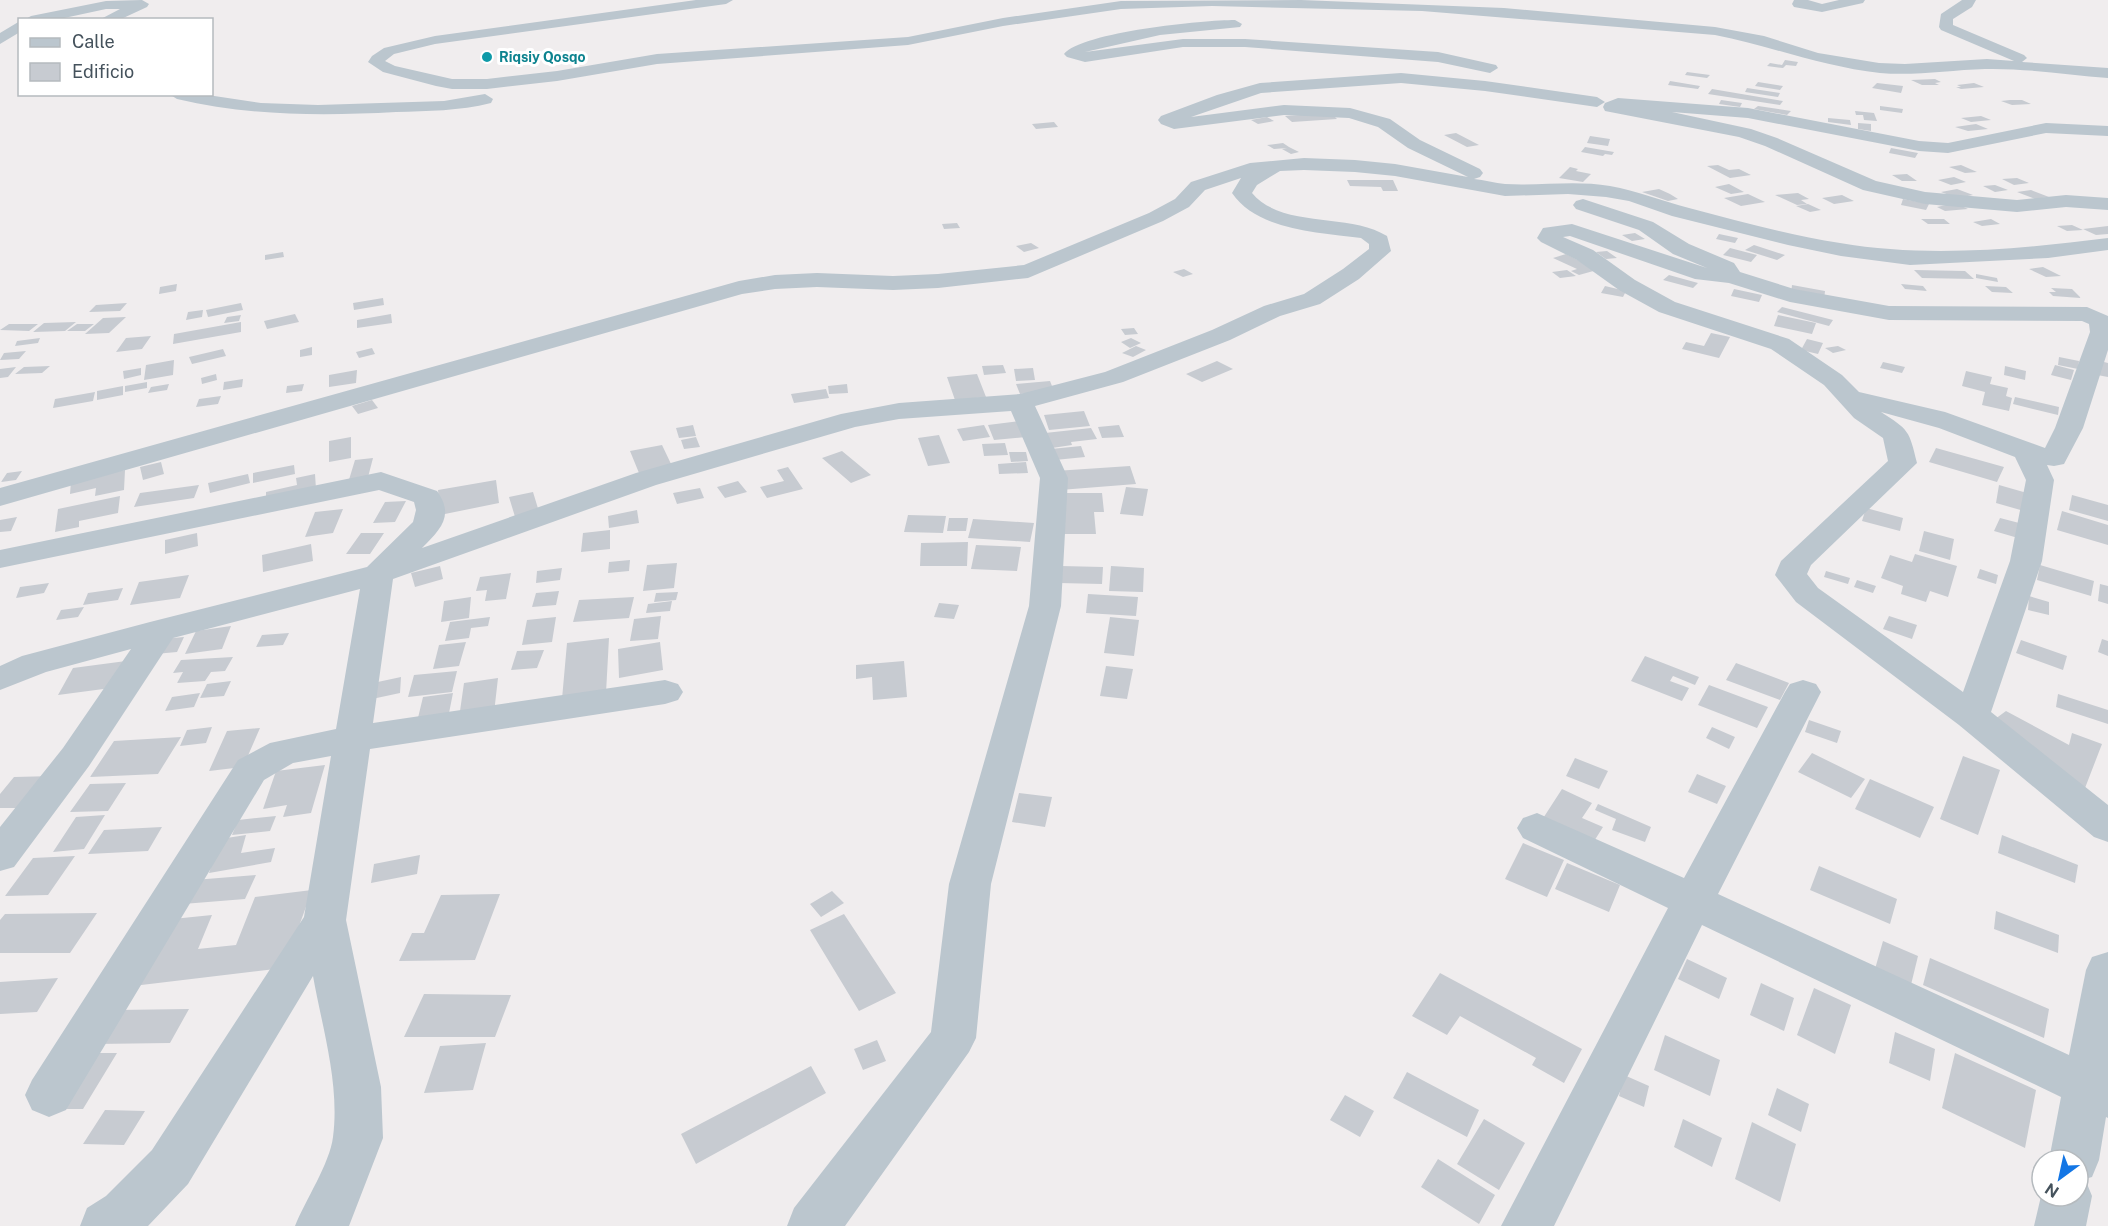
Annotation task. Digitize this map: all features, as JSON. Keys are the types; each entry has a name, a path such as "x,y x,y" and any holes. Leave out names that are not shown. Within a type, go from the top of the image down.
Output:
{"street":[{"path":"102,0 124,4"},
{"path":"726,0 435,40 389,51 376,59 376,62 406,73 452,84 487,84 557,76 657,58 908,41 1003,22 1144,3 1212,2 1422,7 1696,28 1759,39 1815,57 1879,68 1905,69 1987,64 2108,73"},
{"path":"1801,0 1799,4 1822,8 1858,0"},
{"path":"1969,0 1967,4 1946,17 1946,27 1992,48 2052,68 2108,80"},
{"path":"41,18 106,5 142,4 110,18"},
{"path":"1387,21 1696,28"},
{"path":"1245,24 1196,24 1169,28 1089,45 1072,54 1085,57 1183,43 1245,43 1438,57 1508,72 1611,107 1699,122 1745,133 1771,142 1870,186 1925,198 2017,206 2066,201 2108,204"},
{"path":"0,40 18,26"},
{"path":"184,96 210,104 243,107 315,110 418,107 481,100 557,76"},
{"path":"2108,131 2046,128 1948,148 1918,146 1748,113 1653,105 1604,104 1485,86 1401,78 1260,88 1167,120 1174,124 1284,110 1350,113 1384,123 1413,144 1442,160 1513,190 1568,188 1606,191 1633,196 1679,212 1841,250 1910,258 2048,252 2108,244"},
{"path":"0,497 739,288 775,282 817,280 893,283 938,281 1028,271 1156,217 1182,203 1198,186 1250,169 1304,164 1374,168 1513,190 1588,207 1646,226 1681,249 1726,268 1731,277"},
{"path":"0,680 34,664 378,574 646,479 851,420 899,411 1020,402 1113,377 1221,335 1272,311 1312,299 1351,274 1380,251 1379,241 1367,233 1283,218 1257,208 1245,200 1242,193 1249,181 1276,166"},
{"path":"1850,398 1892,405 1962,427 2027,453 2054,458 2069,428 2102,332 2100,321 2087,314 1889,313 1790,295 1731,277 1703,274 1572,230 1550,232 1548,238 1585,255 1627,285 1667,307 1780,344 1833,380 1863,412 1896,434 1903,463 1797,561 1791,575 1807,596 1972,716 2108,827"},
{"path":"813,1226 952,1038 970,884 1045,606 1054,478 1020,402"},
{"path":"1972,716 2026,561 2040,480 2027,453"},
{"path":"0,559 381,481 427,497 431,510 428,525 378,574 325,920 357,1087 358,1138 334,1203 321,1226"},
{"path":"0,856 76,757 162,629"},
{"path":"1527,1226 1803,692"},
{"path":"49,1095 251,770 283,752 353,739 665,693"},
{"path":"1537,828 2098,1092"},
{"path":"106,1226 124,1214 170,1167 325,920"},
{"path":"2078,1148 2098,1092 2108,970"},
{"path":"2060,1226 2064,1208"}],"building":[{"path":"1785,60 1798,62 1796,66 1786,65 1783,68 1767,66 1770,63 1782,65"},
{"path":"1687,72 1710,75 1707,78 1685,75"},
{"path":"1935,79 1941,82 1935,83 1939,85 1922,85 1911,80"},
{"path":"1670,81 1700,86 1698,89 1668,85"},
{"path":"1758,82 1783,86 1780,90 1755,86"},
{"path":"1877,83 1903,86 1901,93 1872,88"},
{"path":"1974,83 1984,87 1961,89 1956,87 1961,87 1957,85"},
{"path":"1747,88 1780,93 1778,97 1745,92"},
{"path":"1712,89 1783,101 1780,105 1708,94"},
{"path":"1721,100 1742,103 1740,107 1719,104"},
{"path":"2022,100 2031,104 2012,105 2001,101"},
{"path":"1758,106 1791,111 1787,115 1754,109"},
{"path":"1880,106 1903,109 1902,113 1880,110"},
{"path":"1855,111 1874,113 1877,121 1864,120 1863,115 1856,115"},
{"path":"1333,115 1337,119 1292,122 1285,116"},
{"path":"1981,116 1991,120 1971,122 1961,118"},
{"path":"1267,117 1274,121 1258,124 1251,120"},
{"path":"1828,118 1850,120 1851,125 1828,122"},
{"path":"1054,122 1058,127 1036,129 1032,124"},
{"path":"1858,123 1871,124 1871,131 1858,129"},
{"path":"1976,124 1988,129 1968,131 1955,127"},
{"path":"1456,133 1479,145 1467,147 1444,135"},
{"path":"1590,136 1610,139 1608,146 1587,143"},
{"path":"1283,143 1299,152 1291,154 1282,149 1287,148 1274,149 1267,145"},
{"path":"1585,147 1614,152 1612,155 1603,156 1581,152"},
{"path":"1891,148 1918,153 1915,158 1889,153"},
{"path":"1718,165 1729,170 1739,169 1751,175 1730,178 1707,166"},
{"path":"1961,165 1977,172 1965,173 1949,167"},
{"path":"1570,167 1578,169 1576,171 1591,174 1583,182 1559,178"},
{"path":"1907,174 1917,181 1902,181 1892,175"},
{"path":"1954,177 1966,182 1951,185 1938,180"},
{"path":"2017,178 2029,183 2014,185 2002,179"},
{"path":"1347,180 1393,180 1398,191 1383,191 1381,187 1350,186"},
{"path":"1729,184 1744,192 1731,194 1715,187"},
{"path":"1995,185 2008,190 1995,192 1983,186"},
{"path":"1659,189 1678,199 1668,201 1642,192"},
{"path":"1957,189 1973,195 1957,198 1941,192"},
{"path":"2031,190 2049,197 2035,199 2017,192"},
{"path":"1798,193 1809,199 1801,200 1807,204 1797,205 1775,195"},
{"path":"1748,194 1765,202 1741,206 1724,198"},
{"path":"1842,195 1854,201 1834,204 1822,198"},
{"path":"1903,199 1929,204 1926,210 1901,205"},
{"path":"1955,203 1968,209 1945,211 1937,207"},
{"path":"1808,204 1821,210 1810,212 1796,206"},
{"path":"1921,219 1944,219 1950,224 1928,224"},
{"path":"1991,219 2000,224 1982,226 1973,222"},
{"path":"957,223 960,228 944,229 942,224"},
{"path":"2072,225 2083,230 2067,231 2057,226"},
{"path":"2108,226 2108,234 2096,235 2083,229"},
{"path":"1635,233 1645,239 1632,241 1622,235"},
{"path":"1719,234 1738,238 1735,243 1716,239"},
{"path":"1031,243 1039,248 1024,252 1016,246"},
{"path":"1754,245 1785,255 1777,260 1745,250"},
{"path":"1730,248 1757,255 1751,262 1723,255"},
{"path":"1607,251 1617,258 1606,259 1596,252"},
{"path":"283,252 284,257 265,260 265,255"},
{"path":"1566,254 1597,270 1579,275 1571,271 1577,269 1553,258"},
{"path":"2043,267 2061,276 2046,277 2029,269"},
{"path":"1184,269 1193,274 1183,277 1173,272"},
{"path":"1567,270 1576,276 1560,278 1552,272"},
{"path":"1914,270 1965,271 1974,279 1922,278"},
{"path":"1976,274 1997,278 1998,282 1976,278"},
{"path":"1669,275 1698,283 1693,288 1663,280"},
{"path":"177,284 176,291 159,294 160,287"},
{"path":"1901,284 1923,286 1927,291 1905,289"},
{"path":"1792,285 1825,291 1824,300 1791,294"},
{"path":"1605,286 1626,291 1623,297 1601,293"},
{"path":"1985,286 2006,287 2013,293 1992,292"},
{"path":"2051,288 2072,289 2081,298 2053,296 2049,292 2056,292"},
{"path":"1734,289 1762,295 1759,302 1731,296"},
{"path":"383,298 384,305 354,310 353,303"},
{"path":"127,303 120,311 89,312 96,305"},
{"path":"241,303 243,310 208,317 206,310"},
{"path":"1782,307 1833,320 1829,326 1777,312"},
{"path":"203,310 202,317 186,320 188,312"},
{"path":"295,314 299,322 267,329 264,321"},
{"path":"391,314 392,323 357,328 357,320"},
{"path":"241,315 239,321 224,323 227,317"},
{"path":"1778,315 1816,323 1812,334 1774,326"},
{"path":"126,317 109,333 85,334 103,318"},
{"path":"76,322 65,331 33,332 44,323"},
{"path":"241,322 241,332 173,344 174,334"},
{"path":"9,324 38,324 29,331 0,330"},
{"path":"77,324 94,324 85,331 67,331"},
{"path":"1134,328 1138,334 1125,335 1121,329"},
{"path":"1711,333 1730,337 1719,358 1682,349 1686,342 1704,346"},
{"path":"151,336 142,349 116,352 126,338"},
{"path":"40,338 38,343 15,346 17,341"},
{"path":"1131,338 1141,343 1130,348 1121,342"},
{"path":"1807,339 1823,343 1818,354 1801,350"},
{"path":"1136,346 1146,350 1133,357 1122,353"},
{"path":"1838,346 1846,350 1833,353 1825,348"},
{"path":"312,347 312,355 300,357 300,350"},
{"path":"372,348 375,354 359,358 356,352"},
{"path":"223,349 226,356 192,364 189,357"},
{"path":"26,351 19,359 0,360 4,353"},
{"path":"2059,357 2079,361 2078,369 2058,365"},
{"path":"174,360 173,375 144,380 146,365"},
{"path":"2096,360 2108,363 2108,377 2092,374"},
{"path":"1217,361 1233,369 1202,382 1186,374"},
{"path":"1883,362 1905,367 1902,373 1880,368"},
{"path":"1003,365 1006,373 984,375 982,366"},
{"path":"2055,365 2074,370 2071,380 2051,375"},
{"path":"50,366 42,373 15,374 24,367"},
{"path":"2005,366 2026,371 2025,380 2004,375"},
{"path":"16,367 8,377 0,378 0,369"},
{"path":"141,368 141,375 124,379 123,371"},
{"path":"1033,368 1035,380 1016,381 1014,369"},
{"path":"357,370 356,383 329,387 329,375"},
{"path":"1966,371 1992,377 1990,384 2008,388 2006,396 2012,398 2009,411 1982,405 1985,392 1962,386"},
{"path":"216,374 217,380 202,384 201,378"},
{"path":"977,374 986,397 955,400 947,377"},
{"path":"243,379 242,387 223,390 224,382"},
{"path":"1050,381 1054,391 1020,394 1016,384"},
{"path":"147,382 147,388 125,392 125,386"},
{"path":"169,384 167,390 148,393 151,387"},
{"path":"304,384 302,391 286,393 287,386"},
{"path":"847,384 848,393 829,394 828,386"},
{"path":"123,386 123,395 97,400 97,391"},
{"path":"826,389 829,398 794,403 791,394"},
{"path":"95,392 93,401 53,408 55,399"},
{"path":"221,396 218,404 196,407 199,399"},
{"path":"2015,397 2059,407 2058,415 2013,404"},
{"path":"372,400 378,408 358,414 352,406"},
{"path":"1084,411 1090,426 1049,430 1044,415"},
{"path":"1020,421 1026,437 994,440 988,425"},
{"path":"693,425 696,436 679,438 676,428"},
{"path":"984,425 990,437 963,441 957,429"},
{"path":"1119,425 1124,437 1102,438 1098,427"},
{"path":"1091,428 1097,439 1071,442 1072,445 1052,448 1045,433"},
{"path":"939,435 950,463 928,466 918,438"},
{"path":"351,437 351,458 329,462 329,441"},
{"path":"696,437 700,447 684,449 681,440"},
{"path":"1005,443 1008,455 984,456 982,444"},
{"path":"662,445 672,466 639,473 630,451"},
{"path":"1081,446 1085,457 1055,460 1051,449"},
{"path":"1936,448 2004,467 1997,482 1929,462"},
{"path":"842,451 871,475 851,483 822,458"},
{"path":"1009,452 1026,452 1028,461 1011,462"},
{"path":"373,458 367,481 348,483 355,460"},
{"path":"161,462 164,474 143,480 140,467"},
{"path":"1026,462 1028,473 999,474 998,464"},
{"path":"294,465 295,474 253,483 253,473"},
{"path":"1130,466 1136,484 1060,490 1055,471"},
{"path":"788,467 803,489 767,498 760,487 784,481 777,470"},
{"path":"125,470 124,490 95,496 96,488 70,494 71,481"},
{"path":"22,471 16,480 1,482 7,473"},
{"path":"248,474 250,483 210,493 208,483"},
{"path":"315,474 316,489 266,500 266,492 297,485 296,478"},
{"path":"496,480 499,503 440,515 438,490"},
{"path":"738,481 747,492 725,498 717,487"},
{"path":"199,485 194,498 134,507 140,493"},
{"path":"1999,485 2027,493 2024,511 1996,503"},
{"path":"1126,487 1148,489 1143,516 1120,514"},
{"path":"700,488 704,498 677,504 673,493"},
{"path":"533,492 540,515 516,520 509,497"},
{"path":"1057,493 1102,493 1104,512 1094,512 1096,534 1060,534"},
{"path":"2072,495 2108,505 2108,521 2069,510"},
{"path":"120,496 118,513 79,521 79,527 55,532 58,509"},
{"path":"406,501 395,522 373,523 385,502"},
{"path":"1866,508 1903,518 1900,531 1862,521"},
{"path":"343,509 333,533 305,537 315,512"},
{"path":"637,510 639,523 609,528 608,516"},
{"path":"2062,511 2108,525 2108,545 2057,530"},
{"path":"908,515 946,516 943,533 904,532"},
{"path":"17,517 11,531 0,532 0,520"},
{"path":"949,518 968,518 966,531 947,531"},
{"path":"2000,518 2023,524 2018,538 1994,531"},
{"path":"973,519 1034,523 1030,542 968,538"},
{"path":"610,530 610,549 581,552 583,533"},
{"path":"1924,531 1954,539 1950,560 1919,551"},
{"path":"197,533 198,546 165,554 165,540"},
{"path":"361,533 384,533 370,554 346,554"},
{"path":"968,542 967,566 920,566 921,543"},
{"path":"311,544 313,561 263,572 262,555"},
{"path":"976,545 1021,547 1017,571 971,569"},
{"path":"1915,554 1957,566 1948,597 1930,591 1926,602 1901,594 1903,586 1881,578 1890,555 1912,562"},
{"path":"630,560 629,571 608,573 609,562"},
{"path":"677,563 674,588 643,591 647,565"},
{"path":"2040,565 2094,581 2091,596 2037,580"},
{"path":"440,566 443,579 415,587 411,573"},
{"path":"1061,566 1103,567 1102,584 1059,583"},
{"path":"1111,566 1144,568 1143,592 1109,591"},
{"path":"562,568 560,580 536,583 537,571"},
{"path":"1980,569 1998,575 1996,584 1977,578"},
{"path":"1826,571 1850,578 1848,584 1824,577"},
{"path":"511,573 506,599 485,601 487,590 476,591 480,577"},
{"path":"189,575 180,598 130,605 139,582"},
{"path":"1857,580 1876,586 1873,593 1854,587"},
{"path":"49,583 44,593 16,598 20,587"},
{"path":"2100,584 2108,586 2108,604 2098,601"},
{"path":"123,588 118,600 83,605 88,593"},
{"path":"559,591 556,605 532,607 536,593"},
{"path":"678,592 676,600 654,602 656,593"},
{"path":"1088,594 1138,597 1136,616 1086,613"},
{"path":"2029,596 2049,602 2049,615 2028,610"},
{"path":"471,597 469,618 441,622 444,601"},
{"path":"634,597 629,618 573,622 579,600"},
{"path":"672,601 670,611 646,613 648,604"},
{"path":"939,603 959,605 954,619 934,617"},
{"path":"84,607 78,617 56,620 61,610"},
{"path":"661,616 658,639 630,641 634,619"},
{"path":"1889,616 1917,625 1912,639 1883,629"},
{"path":"490,617 488,626 471,628 469,638 445,641 450,622"},
{"path":"556,617 552,642 522,645 527,620"},
{"path":"1110,617 1139,620 1134,656 1104,653"},
{"path":"231,626 222,649 185,654 196,631"},
{"path":"289,633 283,645 256,647 262,635"},
{"path":"184,637 177,652 155,654 162,639"},
{"path":"609,638 606,693 562,699 567,643"},
{"path":"2102,639 2108,641 2108,656 2098,652"},
{"path":"2021,640 2067,656 2063,670 2016,653"},
{"path":"466,642 459,666 433,669 439,645"},
{"path":"660,642 663,670 619,678 618,649"},
{"path":"544,650 537,668 511,670 517,651"},
{"path":"1645,656 1699,677 1695,685 1673,676 1670,681 1689,688 1682,701 1631,681"},
{"path":"233,657 225,671 211,672 205,681 177,683 183,672 173,673 181,660"},
{"path":"126,661 111,688 58,695 73,668"},
{"path":"904,661 907,697 873,700 872,677 856,679 856,665"},
{"path":"1736,663 1789,683 1780,700 1726,680"},
{"path":"1106,666 1133,669 1127,699 1100,696"},
{"path":"457,671 452,692 408,697 414,675"},
{"path":"401,677 400,693 372,699 373,683"},
{"path":"498,678 494,713 459,718 464,683"},
{"path":"231,681 224,696 200,698 207,684"},
{"path":"1709,685 1768,707 1757,728 1698,705"},
{"path":"200,693 194,707 165,711 172,697"},
{"path":"453,693 448,718 417,722 423,697"},
{"path":"2058,694 2108,710 2108,724 2056,707"},
{"path":"2006,711 2069,745 2072,733 2102,744 2085,788 1991,722"},
{"path":"1809,720 1841,731 1837,743 1805,732"},
{"path":"212,727 206,743 180,746 187,730"},
{"path":"1712,727 1735,737 1729,749 1706,738"},
{"path":"260,728 243,767 209,771 227,731"},
{"path":"181,737 158,774 90,777 114,741"},
{"path":"1812,753 1865,779 1851,798 1798,772"},
{"path":"1963,756 2000,770 1978,835 1940,819"},
{"path":"1575,758 1608,771 1599,789 1566,776"},
{"path":"325,765 311,813 283,817 287,805 263,809 276,771"},
{"path":"1697,774 1726,786 1717,804 1688,792"},
{"path":"54,776 29,808 0,808 0,794 14,777"},
{"path":"1870,779 1934,807 1920,838 1855,809"},
{"path":"126,783 108,811 70,812 90,784"},
{"path":"1562,789 1592,803 1582,818 1603,827 1591,846 1540,823"},
{"path":"1019,793 1052,797 1045,827 1012,822"},
{"path":"1598,804 1651,827 1645,842 1612,830 1616,819 1595,810"},
{"path":"105,815 84,849 53,852 76,817"},
{"path":"276,816 270,831 232,835 238,820"},
{"path":"162,827 148,851 88,854 104,830"},
{"path":"246,835 241,853 275,848 271,862 209,873 220,839"},
{"path":"2002,835 2078,865 2075,883 1998,853"},
{"path":"1523,843 1564,860 1547,897 1505,879"},
{"path":"420,855 417,874 371,883 374,864"},
{"path":"75,856 48,895 5,896 33,858"},
{"path":"1567,863 1620,885 1609,912 1555,889"},
{"path":"1819,866 1897,899 1890,924 1810,890"},
{"path":"256,875 245,899 183,904 194,880"},
{"path":"312,890 284,968 133,986 163,920 212,915 198,949 236,945 255,897"},
{"path":"832,891 844,903 821,917 810,904"},
{"path":"500,894 475,960 399,961 412,933 424,933 441,895"},
{"path":"1996,911 2059,935 2058,953 1994,929"},
{"path":"97,913 70,953 0,953 0,920 5,914"},
{"path":"844,914 896,993 859,1011 810,930"},
{"path":"1883,941 1918,956 1909,993 1873,976"},
{"path":"1930,958 2049,1009 2044,1038 1923,985"},
{"path":"1687,959 1727,978 1719,999 1678,979"},
{"path":"1440,973 1582,1049 1564,1083 1532,1065 1536,1058 1460,1016 1447,1035 1412,1016"},
{"path":"58,978 37,1012 0,1014 0,982"},
{"path":"1761,983 1794,998 1784,1031 1750,1015"},
{"path":"1814,988 1851,1005 1835,1054 1797,1035"},
{"path":"424,994 511,995 495,1037 404,1037"},
{"path":"189,1009 170,1043 96,1044 117,1010"},
{"path":"1895,1032 1935,1049 1930,1081 1889,1063"},
{"path":"1665,1035 1720,1060 1710,1096 1654,1070"},
{"path":"877,1040 886,1061 863,1070 854,1049"},
{"path":"486,1043 473,1090 424,1093 440,1046"},
{"path":"82,1053 117,1053 83,1109 46,1109"},
{"path":"1955,1053 2036,1090 2025,1148 1942,1108"},
{"path":"811,1066 826,1093 696,1164 681,1134"},
{"path":"1407,1072 1479,1110 1467,1137 1393,1098"},
{"path":"1624,1075 1649,1086 1644,1107 1619,1096"},
{"path":"1777,1088 1809,1104 1801,1132 1768,1115"},
{"path":"1345,1095 1374,1111 1360,1137 1330,1120"},
{"path":"105,1110 145,1111 124,1145 83,1144"},
{"path":"1484,1119 1525,1143 1499,1190 1457,1164"},
{"path":"1683,1119 1722,1138 1712,1167 1674,1147"},
{"path":"1752,1122 1796,1144 1780,1202 1735,1179"},
{"path":"1438,1159 1495,1195 1479,1224 1421,1187"}],"place":[{"name":"Riqsiy Qosqo","path":"487,57"}]}
